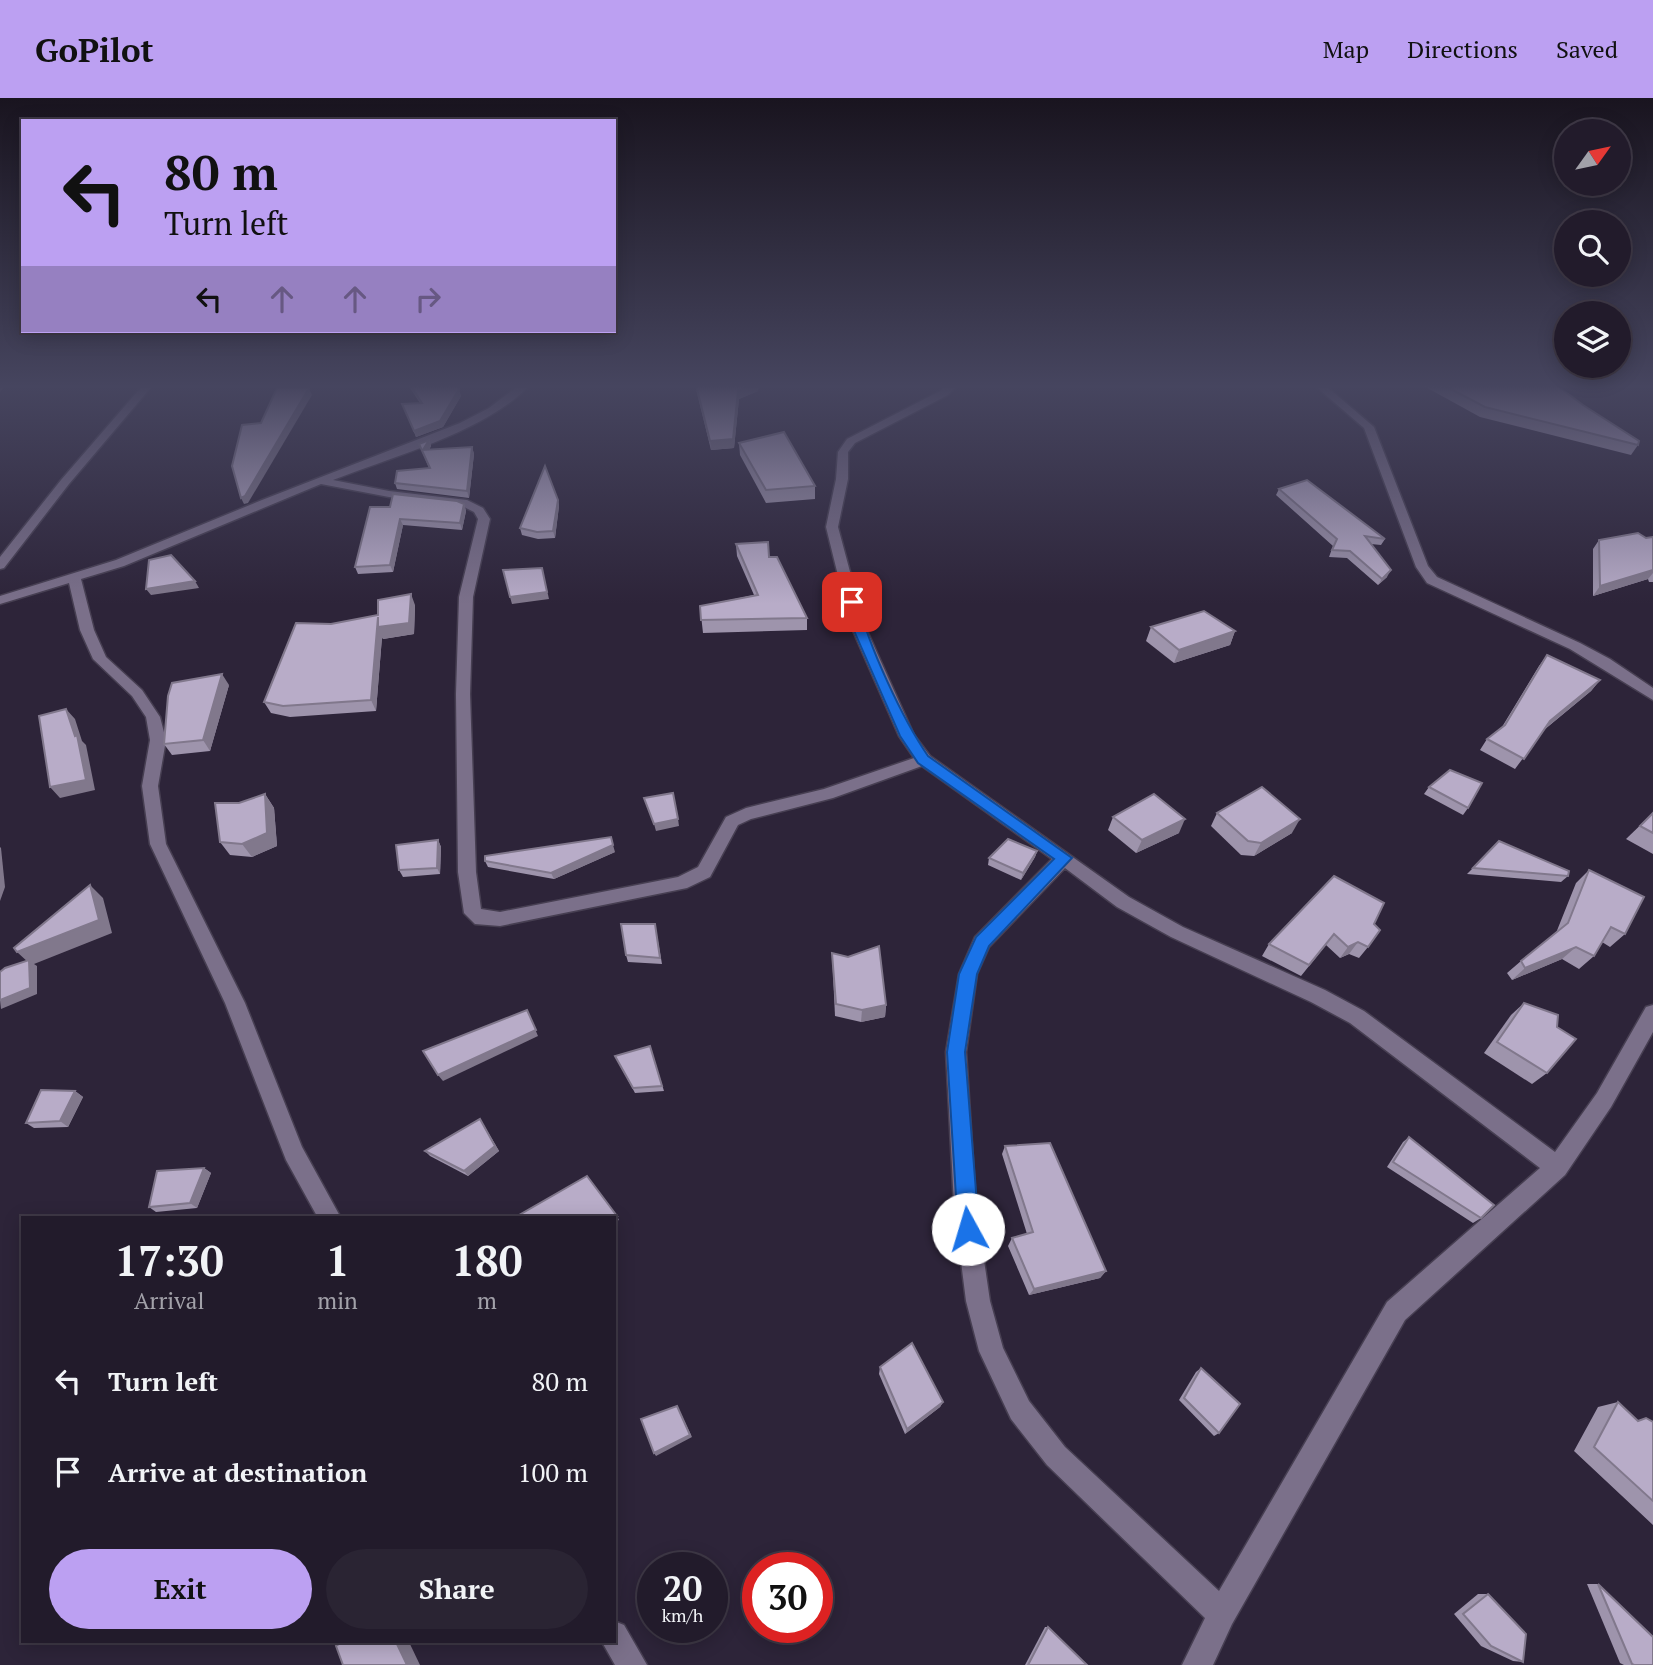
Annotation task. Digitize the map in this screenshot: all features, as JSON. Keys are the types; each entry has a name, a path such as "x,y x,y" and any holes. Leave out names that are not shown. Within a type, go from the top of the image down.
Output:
{"street":[{"path":"0,565 85,458"},
{"path":"0,600 140,556 379,458"},
{"path":"843,458 842,479 832,527 857,624 907,736 923,760 1123,902 1177,932 1318,996 1357,1017 1557,1167"},
{"path":"1381,458 1422,567 1432,580 1575,646 1605,662 1653,695"},
{"path":"321,481 389,494 463,502 479,510 484,519 466,597 463,694 467,872 473,913 481,919 500,919 681,883 705,872 732,821 746,814 827,794 923,760"},
{"path":"74,578 87,630 100,659 137,693 153,717 158,740 150,786 158,844 235,1003 294,1153 329,1216"},
{"path":"1064,858 982,942 968,974 956,1052 965,1206 978,1301 991,1351 1020,1410 1056,1456 1222,1614"},
{"path":"1197,1665 1222,1614 1396,1311 1557,1167 1604,1100 1652,1020"},
{"path":"616,1638 632,1665"}],"building":[{"path":"234,458 267,458 245,496 241,498 232,466"},
{"path":"425,458 471,458 467,491 395,483 397,471 430,468"},
{"path":"748,458 799,458 815,486 766,490"},
{"path":"545,466 558,500 553,531 537,532 520,528"},
{"path":"1307,480 1385,539 1365,536 1391,570 1382,579 1350,551 1332,550 1337,539 1279,489"},
{"path":"393,494 464,504 460,523 400,519 390,565 355,567 370,507 390,507"},
{"path":"1638,533 1646,538 1653,537 1653,570 1600,586 1599,540"},
{"path":"768,542 769,557 777,557 807,618 701,620 700,606 758,595 736,544"},
{"path":"171,555 195,581 146,589 149,560"},
{"path":"542,568 547,592 510,597 503,570"},
{"path":"411,594 409,623 378,627 378,617 371,700 283,706 264,702 296,623 331,624 378,615 378,600"},
{"path":"1204,611 1235,631 1179,650 1151,627"},
{"path":"1547,655 1600,680 1550,721 1524,759 1487,739 1505,725"},
{"path":"222,674 203,740 164,744 168,696 172,683"},
{"path":"66,709 75,736 77,735 86,780 50,787 39,716"},
{"path":"1450,770 1482,783 1468,808 1429,787"},
{"path":"1262,787 1300,819 1261,843 1248,841 1217,813"},
{"path":"673,793 678,819 654,824 644,798"},
{"path":"265,794 267,833 242,844 220,842 215,803 239,803"},
{"path":"1154,794 1185,819 1142,840 1113,817"},
{"path":"1653,813 1653,833 1640,826"},
{"path":"611,837 613,845 551,873 485,861 485,856"},
{"path":"1008,839 1037,851 1023,873 989,858"},
{"path":"438,840 437,868 399,870 396,845"},
{"path":"1499,841 1569,871 1568,876 1473,868"},
{"path":"1589,870 1644,897 1625,934 1611,927 1594,956 1576,947 1525,968 1521,961 1568,923"},
{"path":"1334,876 1384,903 1374,924 1380,930 1368,947 1358,942 1348,947 1334,934 1309,965 1269,944"},
{"path":"90,885 99,920 17,952 14,948"},
{"path":"621,924 655,924 660,958 626,955"},
{"path":"879,946 886,1005 862,1010 836,1004 832,953 848,957"},
{"path":"29,960 30,988 0,1000 0,972"},
{"path":"1524,1003 1558,1015 1557,1027 1576,1039 1547,1073 1497,1042"},
{"path":"527,1010 536,1030 438,1075 423,1051"},
{"path":"650,1046 662,1086 633,1088 615,1056"},
{"path":"41,1090 75,1091 60,1121 26,1123"},
{"path":"480,1119 495,1146 464,1171 425,1151"},
{"path":"1409,1137 1494,1205 1481,1218 1393,1162"},
{"path":"1050,1143 1106,1271 1034,1289 1012,1238 1033,1232 1005,1146"},
{"path":"204,1168 190,1203 149,1207 157,1171"},
{"path":"587,1176 617,1216 616,1216 517,1216"},
{"path":"912,1343 943,1402 907,1429 880,1367"},
{"path":"1201,1368 1240,1404 1219,1433 1184,1398"},
{"path":"1618,1402 1638,1421 1646,1418 1653,1422 1653,1501 1594,1447"},
{"path":"677,1406 690,1435 654,1453 641,1419"},
{"path":"1598,1584 1653,1637 1653,1665 1632,1664"},
{"path":"1488,1594 1526,1634 1523,1662 1491,1646 1463,1614"},
{"path":"1048,1627 1087,1665 1028,1665"},
{"path":"340,1643 396,1643 407,1665 343,1665 336,1646"}],"route":[{"path":"852,602 857,624 907,736 923,760 1064,858 982,942 968,974 956,1052 968,1229"}]}
